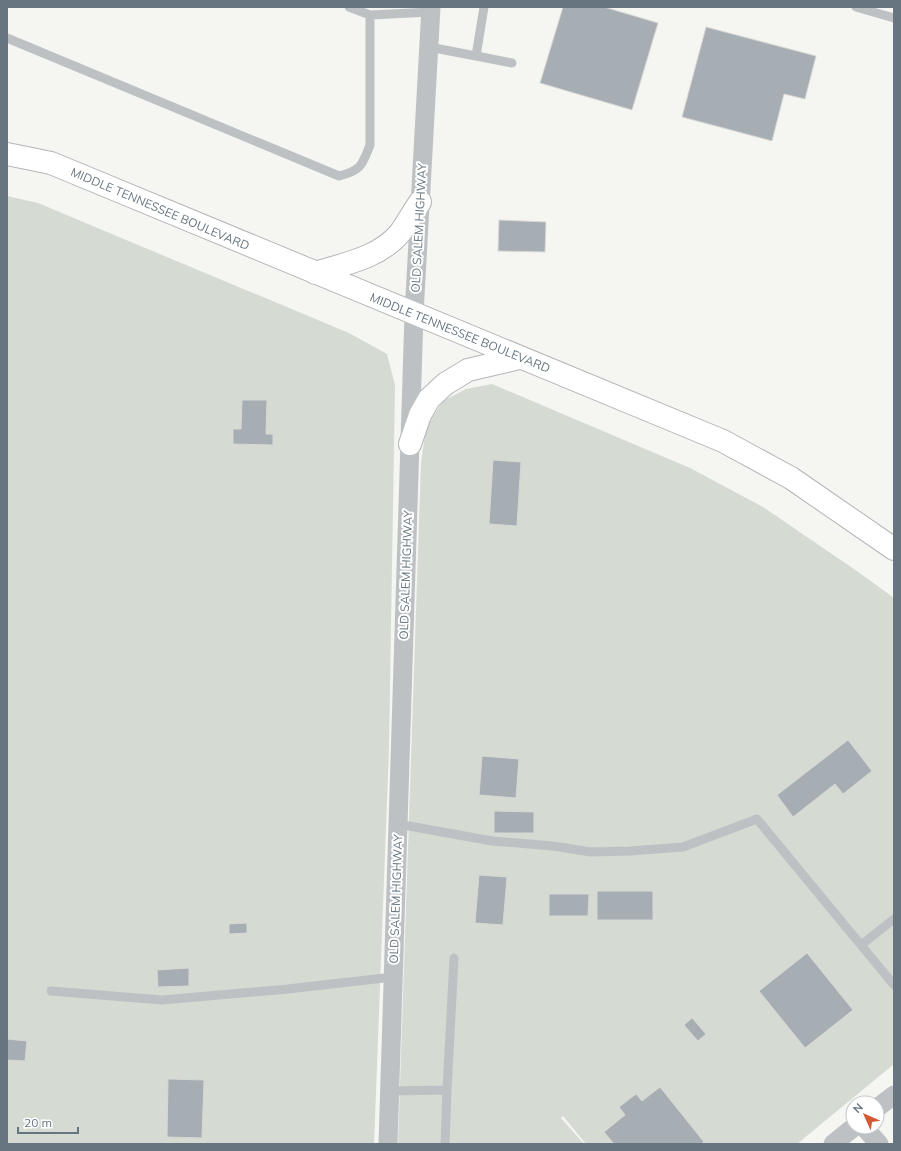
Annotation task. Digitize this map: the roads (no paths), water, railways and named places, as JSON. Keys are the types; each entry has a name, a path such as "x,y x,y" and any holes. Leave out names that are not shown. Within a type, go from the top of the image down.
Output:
{"main road":[{"name":"MIDDLE TENNESSEE BOULEVARD","path":"7,154 50,163 723,441 791,478 894,550"},
{"path":"315,273 361,259 376,252 399,234 420,202"},
{"path":"410,444 420,415 429,399 445,384 468,370 519,358"}],"street":[{"name":"OLD SALEM HIGHWAY","path":"388,1144 414,314 431,10"},
{"path":"885,1101 894,1094"},
{"path":"833,1144 845,1134"},
{"path":"871,1135 879,1144"}],"lane":[{"path":"350,7 370,15 431,10"},
{"path":"476,56 484,7"},
{"path":"856,7 894,18"},
{"path":"7,38 339,176 352,173 362,164 370,145 370,15"},
{"path":"429,48 512,64"},
{"path":"398,824 492,841 553,846 591,852 607,852 683,847 756,819 894,985"},
{"path":"861,945 894,919"},
{"path":"445,1144 454,958"},
{"path":"50,991 162,1000 288,989 393,977"},
{"path":"390,1090 447,1090"}]}
